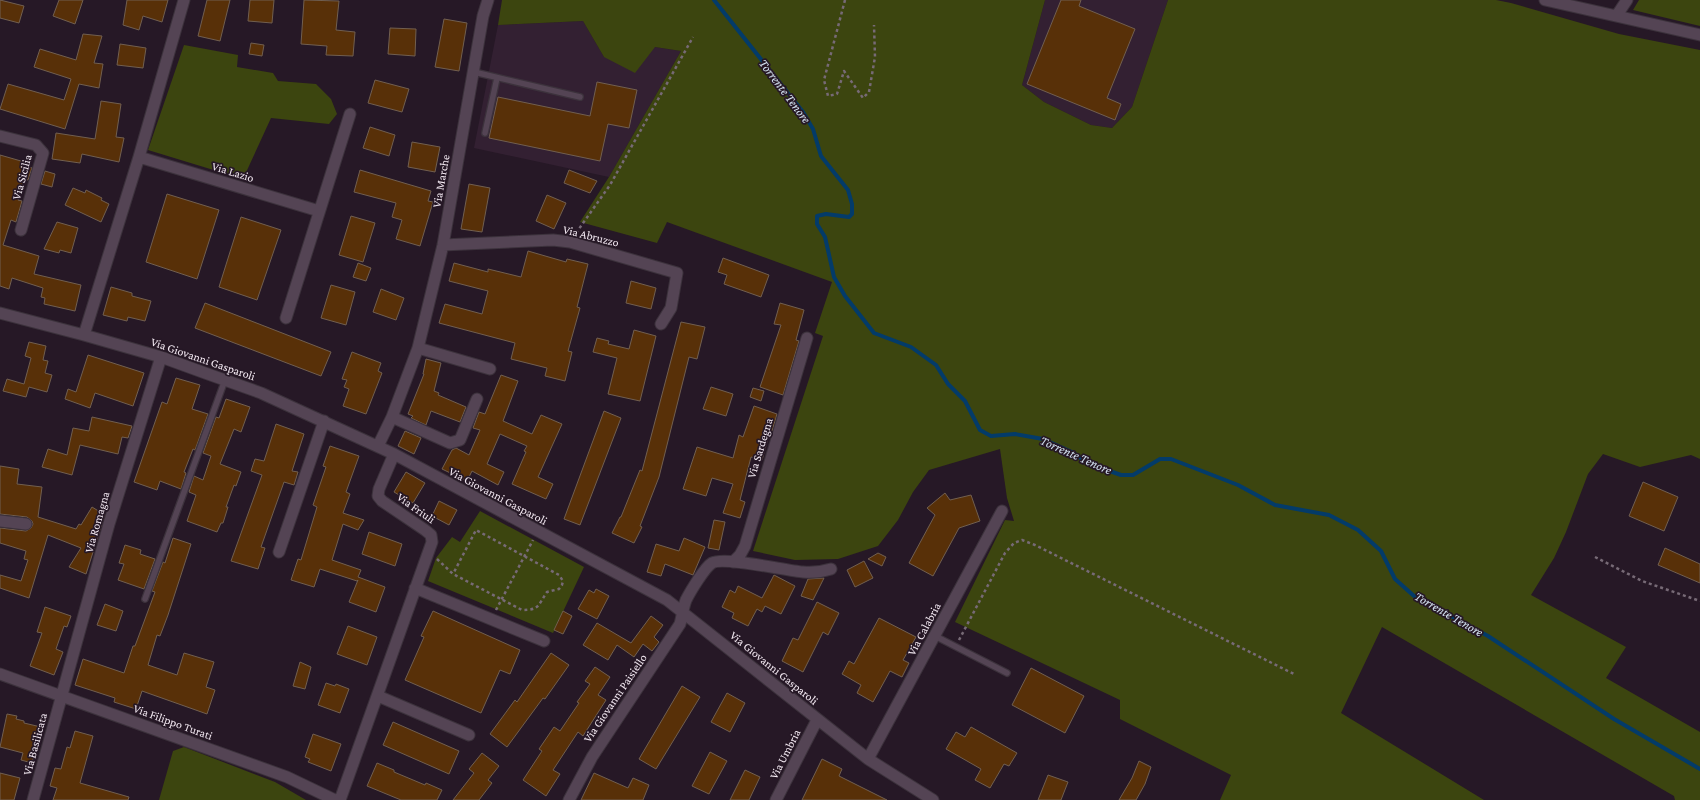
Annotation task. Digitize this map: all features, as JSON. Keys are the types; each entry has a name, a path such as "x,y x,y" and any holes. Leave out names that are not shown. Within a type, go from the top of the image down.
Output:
{"street":[{"path":"84,335 139,157 184,0"},
{"name":"Via Marche","path":"481,0 484,16"},
{"name":"Via Marche","path":"378,446 392,417 418,348 443,245 488,0"},
{"path":"1545,0 1700,34"},
{"path":"1617,15 1627,0"},
{"path":"286,318 350,114"},
{"name":"Via Sicilia","path":"0,136 36,145 43,153 21,230"},
{"name":"Via Lazio","path":"139,157 320,211"},
{"name":"Via Abruzzo","path":"443,245 553,240 570,242 677,273 671,308 662,324"},
{"name":"Via Giovanni Gasparoli","path":"0,313 161,357 261,393 394,454 667,600 868,759 933,800"},
{"name":"Via Sardegna","path":"733,562 740,555 745,546 807,338"},
{"path":"418,348 490,369"},
{"name":"Via Romagna","path":"62,696 109,524 161,357"},
{"path":"392,417 450,444 460,440 477,399"},
{"path":"279,552 324,422"},
{"name":"Via Friuli","path":"340,800 432,542 431,535 382,501 378,496 379,489 394,454"},
{"name":"Via Calabria","path":"868,759 1002,511"},
{"path":"0,521 26,524"},
{"path":"684,612 686,600 705,569 712,562 733,562 818,573 831,569"},
{"path":"415,588 544,641"},
{"name":"Via Giovanni Paisiello","path":"569,800 592,757 680,624 684,612"},
{"name":"Via Filippo Turati","path":"0,674 287,777 334,800"},
{"name":"Via Basilicata","path":"33,800 62,696"},
{"path":"378,696 469,735"},
{"name":"Via Umbria","path":"776,800 817,720"}],"lane":[{"path":"474,72 580,97"},
{"path":"485,133 497,78"},
{"path":"145,599 225,380"},
{"path":"935,636 1007,673"}],"path":[{"path":"845,0 824,80 828,96 837,94 844,70 863,98 870,92 875,57 874,25"},
{"path":"570,242 610,185 694,37"},
{"path":"428,554 436,558 453,574 522,610 534,610 540,605 547,592 559,589 562,586 563,581 559,575 476,530 453,574"},
{"path":"491,620 538,532"},
{"path":"955,647 1005,553 1014,543 1022,540 1035,545 1294,674"},
{"path":"1595,557 1642,581 1700,601"}],"shaded area":[{"path":"1045,0 1168,0 1132,107 1112,128 1091,125 1044,102 1022,85"},
{"path":"583,21 604,57 655,47 681,51 609,177 474,148 498,25"}],"green space":[{"path":"502,0 1045,0 1022,85 1044,102 1091,125 1112,128 1132,107 1168,0 1496,0 1619,34 1700,50 1700,459 1691,455 1640,467 1603,454 1588,474 1566,532 1554,558 1531,595 1626,647 1606,678 1700,732 1700,800 1675,800 1674,796 1382,627 1341,713 1484,800 1220,800 1231,775 1120,719 1120,700 955,622 1005,520 1014,521 1007,498 1000,449 929,470 913,492 898,520 878,546 838,559 795,560 753,551 823,336 815,333 832,282 667,222 657,243 580,222 609,177 681,51 655,47 635,73 604,57 583,21 498,25"},
{"path":"1639,0 1700,0 1700,26 1633,10"},
{"path":"184,45 238,55 237,67 273,73 278,81 316,84 331,99 337,114 329,124 271,118 243,179 148,150"},
{"path":"480,511 584,567 553,633 428,581 436,558 452,537 460,542"},
{"path":"184,747 275,782 306,800 159,800 173,751"}],"building":[{"path":"0,0 24,6 19,23 0,18"},
{"path":"59,0 83,0 75,24 53,16"},
{"path":"127,0 168,0 162,22 143,16 139,30 123,25"},
{"path":"207,0 230,0 220,41 198,36"},
{"path":"250,0 274,0 272,23 248,21"},
{"path":"304,0 339,1 336,30 355,32 353,56 326,55 327,46 301,44"},
{"path":"1061,0 1081,0 1079,6 1135,29 1107,98 1121,104 1115,120 1027,84"},
{"path":"444,19 467,23 459,71 435,67"},
{"path":"390,28 416,29 415,56 388,54"},
{"path":"83,34 102,36 94,63 103,64 99,88 79,84 65,129 0,109 8,84 64,100 71,79 34,67 40,49 76,60"},
{"path":"251,43 264,45 262,56 249,54"},
{"path":"120,44 146,48 143,68 117,65"},
{"path":"375,80 409,89 402,112 368,103"},
{"path":"597,82 637,90 629,128 608,124 600,161 489,138 498,97 590,116"},
{"path":"101,101 121,104 116,137 124,138 119,162 82,154 80,163 52,159 56,133 95,139"},
{"path":"370,127 395,135 389,156 363,148"},
{"path":"412,142 440,147 435,172 408,167"},
{"path":"0,155 28,163 27,166 32,168 28,180 24,179 18,200 22,201 16,222 11,220 3,245 39,256 34,274 81,285 75,311 44,304 45,298 41,297 43,288 12,278 9,289 0,286"},
{"path":"360,170 431,191 428,201 433,202 420,246 396,239 402,220 392,217 396,203 354,192"},
{"path":"569,170 597,181 590,193 564,183"},
{"path":"45,171 55,174 52,187 41,184"},
{"path":"469,184 490,188 482,232 461,229"},
{"path":"73,188 85,193 86,190 102,198 101,200 109,204 101,222 65,205"},
{"path":"167,194 219,210 197,279 146,262"},
{"path":"547,195 566,203 554,229 536,221"},
{"path":"351,216 375,223 363,262 339,255"},
{"path":"241,217 281,230 257,300 219,287"},
{"path":"57,222 78,228 71,253 60,250 59,253 44,249"},
{"path":"528,251 566,262 567,259 588,264 577,307 580,308 568,351 572,352 565,381 545,376 547,368 511,359 515,343 439,323 445,304 482,314 488,291 449,281 454,263 488,272 488,269 521,277"},
{"path":"723,258 769,275 761,297 724,284 727,275 718,272"},
{"path":"358,263 371,268 366,281 353,277"},
{"path":"631,281 656,288 651,309 626,303"},
{"path":"331,285 355,292 346,325 321,318"},
{"path":"111,287 132,293 132,296 151,301 145,321 128,317 127,321 103,315"},
{"path":"381,289 404,298 396,320 373,312"},
{"path":"205,303 331,352 321,376 195,328"},
{"path":"780,303 804,310 796,340 799,341 783,395 760,387 781,325 774,324"},
{"path":"681,322 705,327 697,359 689,357 659,477 640,526 642,527 634,543 612,533 621,517 640,470 642,471"},
{"path":"634,330 656,336 640,401 608,394 617,358 593,352 597,338 609,341 608,344 629,349"},
{"path":"29,342 46,346 43,360 48,361 45,373 52,375 47,392 29,387 26,397 3,391 7,379 24,384 31,358 25,356"},
{"path":"352,352 381,363 378,371 382,373 366,414 343,406 349,389 344,387 347,380 342,379"},
{"path":"88,355 144,373 133,406 95,393 90,408 65,399 68,389 76,392"},
{"path":"426,359 441,363 434,391 439,393 438,395 466,407 460,422 431,411 426,425 411,418 413,416 408,414 424,374"},
{"path":"501,375 518,381 503,421 532,434 541,415 562,424 538,477 553,484 546,499 512,484 526,452 524,451 527,446 500,434 487,464 504,472 498,485 472,471 467,481 442,469 452,450 456,448 469,455 480,430 473,428 479,412 485,414"},
{"path":"176,378 200,385 192,409 208,414 195,450 193,449 184,472 186,473 181,489 160,481 157,490 134,482 162,402 167,404"},
{"path":"711,387 733,394 726,416 703,409"},
{"path":"753,388 764,391 761,401 750,397"},
{"path":"226,399 250,407 241,432 234,429 220,464 241,472 236,486 234,485 226,507 228,507 223,523 221,523 217,532 187,521 196,495 189,492 194,476 203,480 211,456 203,453 216,417 219,418"},
{"path":"754,406 777,414 772,431 770,431 762,460 751,457 740,500 745,502 740,518 723,513 733,484 712,478 706,496 683,489 697,447 733,458 739,435 743,437"},
{"path":"604,411 621,418 580,525 564,519"},
{"path":"92,417 132,426 128,438 122,437 118,454 80,445 72,475 42,467 48,449 67,455 73,428 89,431"},
{"path":"276,424 304,434 292,471 298,472 294,485 284,482 261,547 265,548 258,569 231,561 262,475 251,471 255,459 264,461"},
{"path":"405,431 421,438 414,454 398,446"},
{"path":"330,446 359,456 346,492 350,494 343,513 364,520 358,530 343,524 332,560 361,570 358,577 385,587 376,612 349,602 358,580 357,581 320,569 314,587 291,580 298,559 301,560 317,507 313,505 326,467 323,466"},
{"path":"0,466 19,469 17,484 42,487 38,517 76,529 79,524 81,525 92,507 105,515 86,574 69,567 81,548 48,535 29,598 0,588 0,575 21,581 28,560 24,559 26,551 0,543 0,528 26,531 31,528 33,524 27,517 0,514"},
{"path":"406,472 425,483 413,503 394,492"},
{"path":"1643,482 1678,497 1664,531 1629,516"},
{"path":"945,493 950,500 971,495 980,521 959,528 933,576 909,563 935,515 927,508"},
{"path":"439,501 457,510 449,525 432,516"},
{"path":"714,520 725,522 719,550 708,548"},
{"path":"369,532 402,544 395,566 362,554"},
{"path":"173,538 191,544 168,615 160,636 157,635 148,665 177,675 184,653 214,662 206,687 215,690 207,714 142,691 136,709 114,702 115,698 75,685 83,659 124,673 133,646 135,646 155,592 152,591 163,562 165,563"},
{"path":"684,538 705,547 693,575 665,564 661,576 647,572 656,544 679,551"},
{"path":"125,545 141,550 140,554 155,559 144,589 118,580 124,564 119,563"},
{"path":"1665,548 1700,564 1700,583 1658,565"},
{"path":"878,553 886,557 882,566 868,559"},
{"path":"864,561 873,578 855,587 847,570"},
{"path":"774,575 795,586 781,614 765,606 762,612 757,609 748,626 732,618 734,613 722,607 730,590 735,593 738,586 762,598"},
{"path":"824,578 813,600 801,596 808,579"},
{"path":"596,589 609,596 597,619 578,609 589,590 594,593"},
{"path":"817,602 839,613 828,635 823,632 803,672 782,661 793,638 798,640"},
{"path":"105,604 123,611 116,631 97,625"},
{"path":"45,607 71,616 67,627 64,626 56,649 63,652 54,675 30,666 42,633 37,632"},
{"path":"433,611 520,650 510,674 500,670 481,713 405,680 424,637 421,636"},
{"path":"563,611 572,616 563,634 554,630"},
{"path":"651,616 663,625 654,637 659,642 652,651 643,644 634,657 617,645 608,660 583,645 597,623 631,643"},
{"path":"879,618 916,637 903,660 909,663 902,677 890,671 873,702 857,693 861,685 842,674 849,661 854,664"},
{"path":"348,626 377,637 367,665 337,654"},
{"path":"551,653 569,665 545,699 543,698 507,747 490,734 515,700 517,702"},
{"path":"300,662 311,667 305,689 293,686"},
{"path":"595,667 610,677 598,695 606,700 583,736 578,732 553,770 560,774 546,796 523,780 542,751 539,749 554,727 560,731 579,703 577,702 590,684 585,681"},
{"path":"1031,668 1084,696 1065,733 1012,705"},
{"path":"326,683 335,686 336,684 349,689 340,713 318,705"},
{"path":"682,686 700,697 656,769 639,759"},
{"path":"727,693 745,703 730,732 711,722"},
{"path":"7,714 17,716 16,719 24,721 24,723 41,727 32,763 21,760 23,753 0,747"},
{"path":"393,722 459,751 449,774 383,745"},
{"path":"971,727 1017,753 1009,766 1004,764 990,788 975,780 981,769 946,749 956,732 965,737"},
{"path":"75,731 93,736 80,783 129,797 128,800 53,800 57,788 50,786 55,768 61,769 67,747 70,748"},
{"path":"313,734 341,744 331,771 308,762 310,759 305,757"},
{"path":"710,752 727,761 709,794 692,786"},
{"path":"482,753 499,766 488,780 492,783 479,800 453,800 474,773 469,769"},
{"path":"822,759 842,769 839,776 887,800 802,800"},
{"path":"1139,761 1151,767 1145,784 1136,800 1119,800 1132,778"},
{"path":"377,763 425,785 426,783 442,790 437,800 401,800 367,786"},
{"path":"745,770 760,777 749,800 730,800"},
{"path":"0,773 20,778 14,800 0,800"},
{"path":"594,773 628,788 633,778 649,785 643,800 581,800"},
{"path":"1048,775 1068,782 1061,800 1038,800"}],"waterway":[{"name":"Torrente Tenore","path":"714,0 803,112 813,129 821,156 848,190 852,204 852,214 849,217 826,214 817,216 817,224 825,237 834,277 845,296 874,333 911,347 936,365 948,384 965,401 980,430 991,436 1015,434 1043,439 1074,453 1087,463 1121,475 1133,475 1160,459 1171,459 1238,485 1275,505 1329,515 1358,530 1381,551 1395,579 1414,596 1488,636 1614,719 1700,769"}]}
